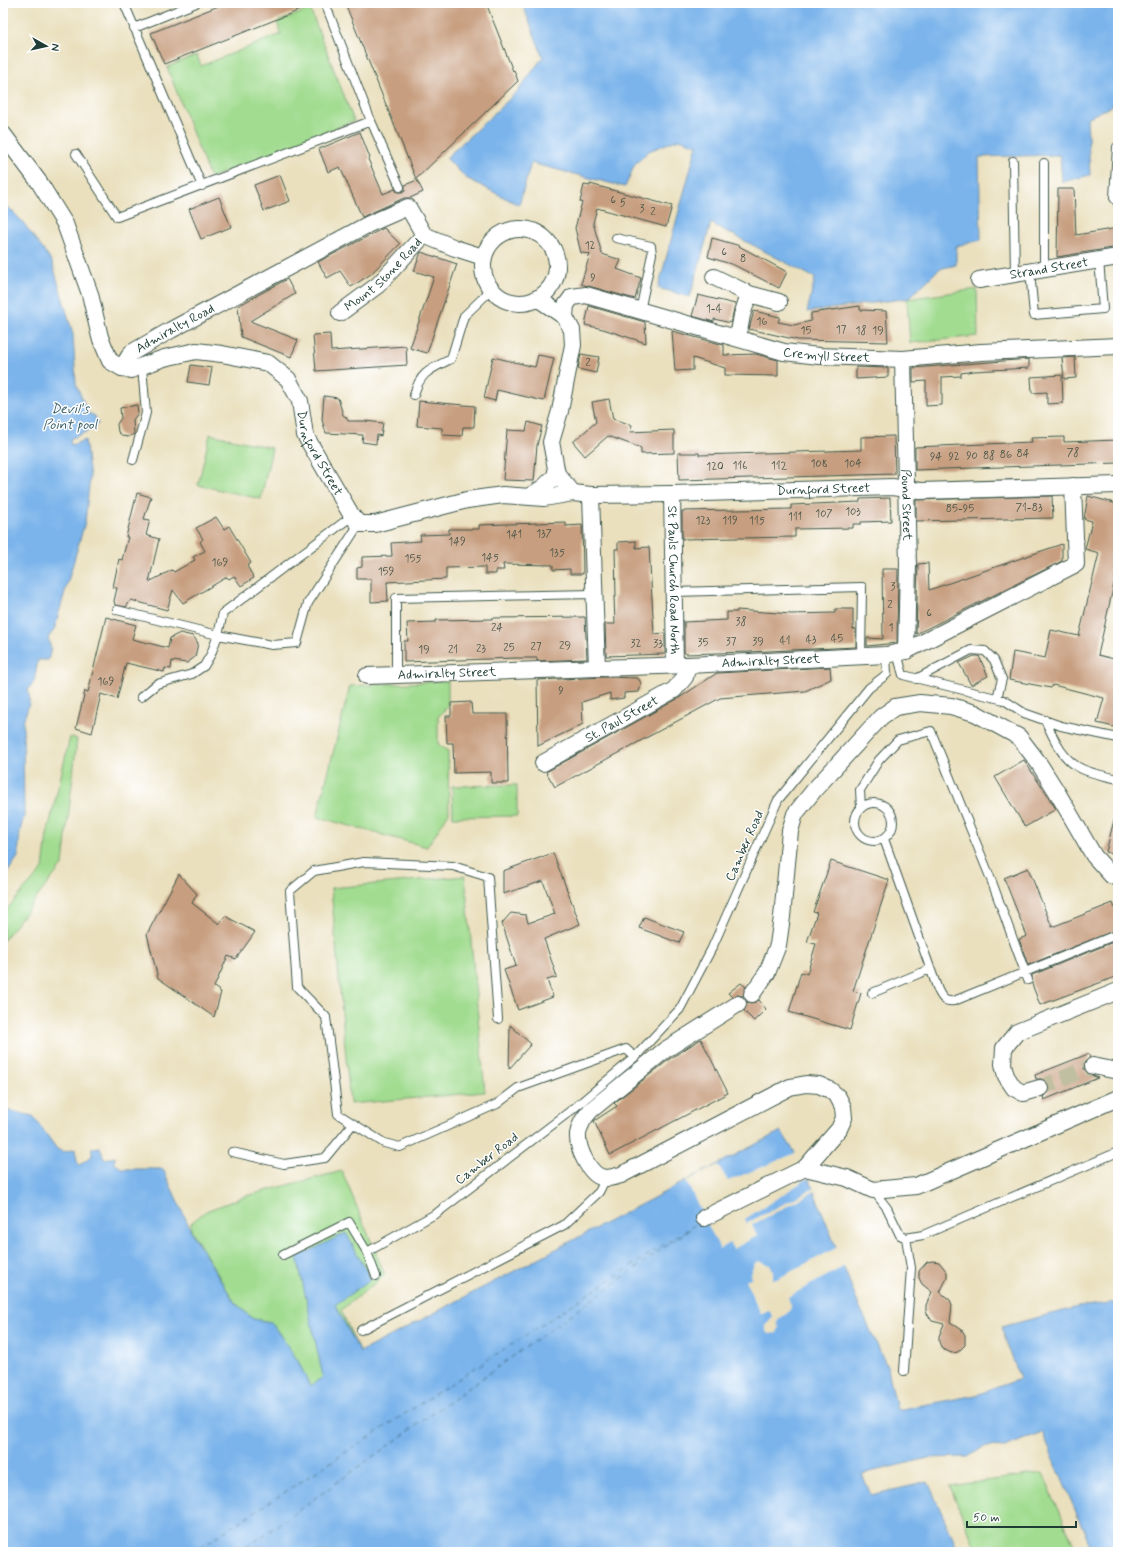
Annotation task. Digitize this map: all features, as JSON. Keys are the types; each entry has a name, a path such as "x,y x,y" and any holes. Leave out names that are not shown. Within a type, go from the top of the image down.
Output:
{"street":[{"path":"3,134 39,182 65,224 90,294 100,337 110,361 122,368"},
{"name":"Admiralty Road","path":"122,368 131,353 171,330 407,204 424,235"},
{"path":"516,229 529,230 536,232 551,246 556,258 556,274 551,286 537,298 521,303 508,301 492,290 486,280 483,267 483,257 491,242 498,236 516,229"},
{"path":"424,235 455,248 483,257"},
{"name":"Mount Stone Road","path":"340,313 378,285 424,235"},
{"name":"Strand Street","path":"979,280 1118,257"},
{"path":"556,274 572,297 566,305 565,317"},
{"path":"714,277 749,294 778,302"},
{"path":"738,338 742,315 749,294"},
{"name":"Cremyll Street","path":"572,297 586,296 790,352 819,356 903,358 981,352 1118,346"},
{"path":"537,298 565,317 572,330 573,345 560,411 551,442 557,474 574,492"},
{"name":"Durnford Street","path":"122,368 131,370 164,358 196,351 222,354 268,363 288,379 300,401 305,435 356,520 375,524 467,500 503,495 544,498 574,492 591,495 892,487 920,491 1118,486"},
{"name":"Pound Street","path":"896,653 908,564 903,358"},
{"path":"530,496 544,487 557,474"},
{"name":"Admiralty Street","path":"367,676 681,665 861,657 896,653 1076,564 1073,486"},
{"name":"St Pauls Church Road North","path":"672,494 674,592 681,665"},
{"path":"591,495 597,668"},
{"name":"St. Paul Street","path":"543,763 674,690 685,677 681,665"},
{"path":"752,994 767,973 778,945 790,831 795,814 815,789 880,717 895,707 920,703 951,706 974,713 1019,737 1042,768 1094,856 1112,876 1118,878"},
{"path":"1040,1088 1023,1093 1014,1088 1006,1076 1004,1048 1017,1032 1118,991"},
{"path":"704,1218 805,1168 839,1129 844,1118 843,1107 838,1098 830,1090 818,1085 806,1084 790,1087 622,1175 606,1178 598,1176 590,1168 580,1149 578,1135 581,1120 591,1110 665,1050 738,1004"},
{"path":"1093,1066 1118,1071"},
{"path":"805,1168 847,1178 873,1190 916,1186 1118,1098"}],"lane":[{"path":"124,3 202,186"},
{"path":"134,28 196,3"},
{"path":"325,3 370,121 400,187"},
{"path":"76,154 118,217 370,121"},
{"path":"1117,147 1114,198 1118,203"},
{"path":"1013,161 1030,271 1034,315 1103,309 1099,260"},
{"path":"1030,271 1044,163"},
{"path":"616,238 651,246 652,254 640,311"},
{"path":"414,395 417,381 428,370 451,359 464,316 492,290"},
{"path":"133,460 146,413 142,366"},
{"path":"141,697 157,684 192,674 204,666 211,654 218,635 223,613 356,520"},
{"path":"117,610 218,635 272,646 297,642 308,603 356,520"},
{"path":"674,592 862,587 861,657"},
{"path":"396,675 396,598 594,594"},
{"path":"916,679 971,650 985,651 994,660 1002,679 997,698"},
{"path":"896,653 903,675 1004,700 1024,713 1061,726 1118,738"},
{"name":"Camber Road","path":"367,1252 437,1213 573,1109 635,1057 680,1008 712,948 778,800 869,688 887,674 896,653"},
{"path":"1045,720 1057,746 1072,763 1082,770 1118,779"},
{"path":"861,808 860,790 879,760 898,740 931,731 992,882 1028,980"},
{"path":"868,803 881,803 888,808 894,821 893,829 884,839 872,841 865,839 856,830 855,816 861,808 868,803"},
{"path":"884,839 930,969 942,998 947,1002 954,1001 1118,934"},
{"path":"498,1019 488,877 453,866 364,862 314,871 290,891 297,988 326,1016 338,1114 384,1143 400,1146 497,1104 518,1088 626,1049 635,1057"},
{"path":"872,993 930,969"},
{"path":"232,1152 284,1164 325,1158 352,1124"},
{"path":"873,1190 887,1208 900,1235 906,1238 923,1235 1118,1152"},
{"path":"361,1330 564,1225 599,1192 606,1178"},
{"path":"283,1255 349,1222 367,1252 376,1276"},
{"path":"904,1371 911,1268 906,1238"}],"green space":[{"path":"310,9 354,121 210,178 167,67 197,55 201,66 281,34 277,22"},
{"path":"977,289 978,336 910,343 907,299"},
{"path":"210,434 272,448 261,499 198,485"},
{"path":"448,681 448,706 438,717 438,744 448,751 449,813 427,847 317,817 350,686"},
{"path":"70,737 77,739 63,864 3,941 3,916 5,911 43,869 47,835"},
{"path":"517,785 517,816 453,817 452,786"},
{"path":"465,876 485,1092 350,1104 331,888"},
{"path":"342,1171 385,1275 341,1310 360,1353 310,1386 298,1361 271,1322 253,1319 235,1303 191,1230 191,1223 206,1211 246,1196"},
{"path":"1043,1473 1077,1552 977,1552 950,1486"}],"water":[{"path":"522,3 1118,3 1118,103 1087,118 1090,175 1062,182 1060,155 979,157 981,240 956,246 956,265 939,269 909,298 807,312 815,278 711,223 690,297 658,288 697,145 679,139 649,151 635,164 625,187 531,163 519,205 466,178 446,158 518,91 543,57"},
{"name":"Devil's Point pool","path":"3,202 22,221 52,262 73,334 76,384 88,413 95,416 98,424 94,426 95,428 70,439 71,445 85,440 90,477 85,522 54,630 48,638 51,649 48,660 38,660 34,681 28,690 29,702 23,721 24,816 20,831 18,857 3,879"},
{"path":"6,1110 33,1116 57,1149 63,1152 75,1149 78,1166 92,1156 92,1148 100,1147 104,1159 115,1157 114,1163 123,1169 163,1169 194,1237 235,1303 253,1319 271,1322 298,1361 310,1386 323,1377 297,1257 346,1233 371,1279 335,1305 360,1352 781,1131 805,1168 857,1301 888,1369 897,1410 976,1395 1020,1379 1001,1327 1078,1307 1118,1302 1118,1552 1093,1552 1042,1432 1005,1447 985,1446 968,1457 928,1458 862,1474 871,1495 928,1482 959,1552 3,1552 3,1111"}],"pier":[{"path":"798,1152 810,1177 745,1219 747,1223 814,1188 815,1191 752,1225 757,1236 733,1249 730,1243 720,1249 686,1181 718,1165 728,1181"},
{"path":"838,1247 845,1266 788,1297 791,1306 790,1311 779,1319 777,1323 779,1327 777,1333 768,1334 766,1331 766,1326 772,1316 769,1310 761,1314 745,1280 751,1278 750,1274 754,1264 758,1261 770,1265 773,1271 773,1279 777,1279"}],"building":[{"path":"226,3 315,4 164,64 151,33"},
{"path":"345,3 486,3 513,71 514,70 518,81 416,179"},
{"path":"360,132 370,158 368,159 383,194 395,189 397,192 402,192 405,190 405,185 417,180 423,192 410,198 404,198 362,217 340,167 328,172 319,149"},
{"path":"280,175 290,201 264,211 254,185"},
{"path":"590,184 672,206 666,227 597,208 593,223 602,254 621,260 617,269 641,278 635,299 581,284 590,254 581,253 575,228 582,202 580,202 584,185 590,186"},
{"path":"1058,189 1074,189 1076,235 1118,228 1118,247 1057,257"},
{"path":"219,197 231,227 201,239 189,209"},
{"path":"384,228 400,244 371,274 351,287 340,271 327,278 318,262"},
{"path":"712,238 737,245 787,272 779,288 734,265 708,257"},
{"path":"421,252 457,264 427,353 410,348 434,277 414,271"},
{"path":"287,279 295,294 250,321 298,340 291,357 241,337 238,306"},
{"path":"698,295 735,304 731,323 714,319 714,322 692,316"},
{"path":"589,306 645,322 646,343 603,329 585,325"},
{"path":"860,306 860,310 886,311 888,342 798,340 749,329 754,311 780,317 778,322 794,325 811,321 811,313"},
{"path":"672,331 724,345 724,355 756,354 778,360 778,376 725,375 725,368 693,358 693,370 675,371"},
{"path":"330,334 331,351 406,346 407,365 316,371 313,335"},
{"path":"581,354 599,357 596,373 578,369"},
{"path":"538,355 554,358 544,401 497,390 495,401 484,398 493,357 535,367"},
{"path":"1075,357 1076,378 1064,379 1062,358"},
{"path":"1029,359 1029,368 974,371 961,373 961,376 942,377 942,405 926,406 926,381 913,382 913,368"},
{"path":"191,365 212,368 209,385 188,382"},
{"path":"856,367 888,368 888,377 856,379"},
{"path":"1062,375 1063,403 1047,404 1047,392 1032,393 1031,377"},
{"path":"324,396 338,398 343,415 348,421 383,423 381,436 377,435 376,444 362,442 363,435 326,433 322,420"},
{"path":"609,399 613,419 632,425 630,432 674,430 674,453 641,454 641,448 608,436 585,456 573,442 596,422 592,402"},
{"path":"419,401 475,406 474,427 463,427 462,436 442,435 442,428 417,426"},
{"path":"137,405 138,413 133,420 134,434 128,437 123,436 118,432 117,424 121,418 120,408"},
{"path":"528,422 542,426 537,445 534,481 503,480 507,430 526,431"},
{"path":"894,436 895,474 679,480 678,453 699,453 699,455 861,450 861,437"},
{"path":"1064,437 1064,442 1118,440 1118,463 915,470 915,447 1032,442 1031,438"},
{"path":"137,493 151,497 144,519 150,520 146,535 159,539 149,582 172,570 174,572 195,560 193,557 205,551 200,542 203,539 196,528 216,517 224,529 229,526 251,563 247,566 254,578 241,586 234,576 229,579 227,577 183,603 173,590 167,610 131,600 126,607 115,605 114,601 117,588 113,587 119,559 122,560 128,537 126,537"},
{"path":"1052,496 1053,518 916,521 916,500"},
{"path":"1088,496 1118,504 1118,566 1098,655 1118,660 1118,728 1097,723 1104,698 1053,685 1051,688 1009,680 1013,652 1045,658 1051,630 1079,636 1099,553 1085,549 1092,521 1084,519"},
{"path":"890,498 891,521 861,522 861,524 853,524 853,528 795,529 795,537 682,539 682,511 791,509 791,505 860,502 860,499"},
{"path":"566,522 566,526 582,525 583,574 570,574 570,569 553,570 553,565 503,564 504,570 496,570 496,574 485,574 485,567 446,568 446,579 387,582 388,601 371,602 371,579 357,579 357,568 362,567 362,557 392,556 391,543 421,541 420,535 449,534 449,529 479,529 479,525"},
{"path":"636,541 636,548 649,547 654,634 665,633 665,654 606,656 605,624 615,624 615,549 618,549 618,542"},
{"path":"1062,544 1062,561 916,634 918,564 928,563 929,590"},
{"path":"882,569 898,569 897,643 867,646 867,638 883,639"},
{"path":"835,609 853,609 853,629 856,629 856,647 686,654 684,652 684,622 727,620 727,612 737,612 737,610 791,614 835,613"},
{"path":"106,617 136,625 132,639 168,648 170,638 180,633 193,636 198,643 195,657 187,663 172,661 171,669 165,668 164,672 126,663 117,699 101,694 92,733 76,728 85,691 88,692"},
{"path":"585,617 587,659 537,661 537,658 516,658 404,662 404,641 408,641 407,623 436,622 436,620 492,618"},
{"path":"974,656 979,656 988,676 971,685 959,663"},
{"path":"830,667 831,679 805,691 720,698 555,787 546,772 679,698 717,673"},
{"path":"606,677 638,678 641,683 639,692 624,693 624,698 610,700 610,693 582,702 583,724 538,746 537,680"},
{"path":"471,702 472,714 507,714 508,783 491,783 491,772 454,773 453,743 447,743 446,716 451,716 451,703"},
{"path":"1024,760 1056,809 1025,827 995,777"},
{"path":"1114,820 1118,820 1118,856 1106,852"},
{"path":"553,853 580,924 544,939 557,977 547,980 553,997 518,1010 504,970 516,966 502,923 511,913 526,915 528,923 555,914 543,881 503,894 503,871"},
{"path":"831,861 889,880 853,991 861,993 850,1030 789,1012 801,972 807,974 816,944 807,942 817,913 813,912"},
{"path":"1028,868 1052,927 1113,903 1118,916 1118,929 1028,965 1019,939 1027,936 1004,878"},
{"path":"179,874 197,894 192,903 219,924 225,916 255,932 236,959 228,956 214,987 221,992 214,1017 158,978 147,934"},
{"path":"644,917 684,932 679,943 639,928"},
{"path":"1118,940 1118,976 1040,1005 1032,984 1032,975"},
{"path":"741,983 746,987 743,996 737,995 732,997 728,993"},
{"path":"759,1000 766,1009 754,1021 744,1011 747,1002 751,1003"},
{"path":"510,1025 531,1044 509,1069"},
{"path":"701,1039 728,1093 610,1155 594,1121 617,1106 614,1103 671,1058"},
{"path":"1088,1054 1090,1057 1084,1064 1084,1069 1087,1073 1098,1078 1044,1100 1043,1097 1049,1091 1049,1085 1043,1079 1036,1079 1035,1075"},
{"path":"927,1262 939,1262 947,1272 947,1278 940,1292 950,1300 952,1305 950,1322 962,1330 965,1335 965,1345 958,1352 952,1353 942,1349 939,1342 939,1336 944,1324 932,1321 926,1312 926,1305 932,1292 922,1284 919,1278 919,1271"}],"ferry route":[{"path":"193,1552 699,1222"},
{"path":"240,1552 693,1227"}],"tunnel":[{"path":"1040,1088 1093,1066"}]}
